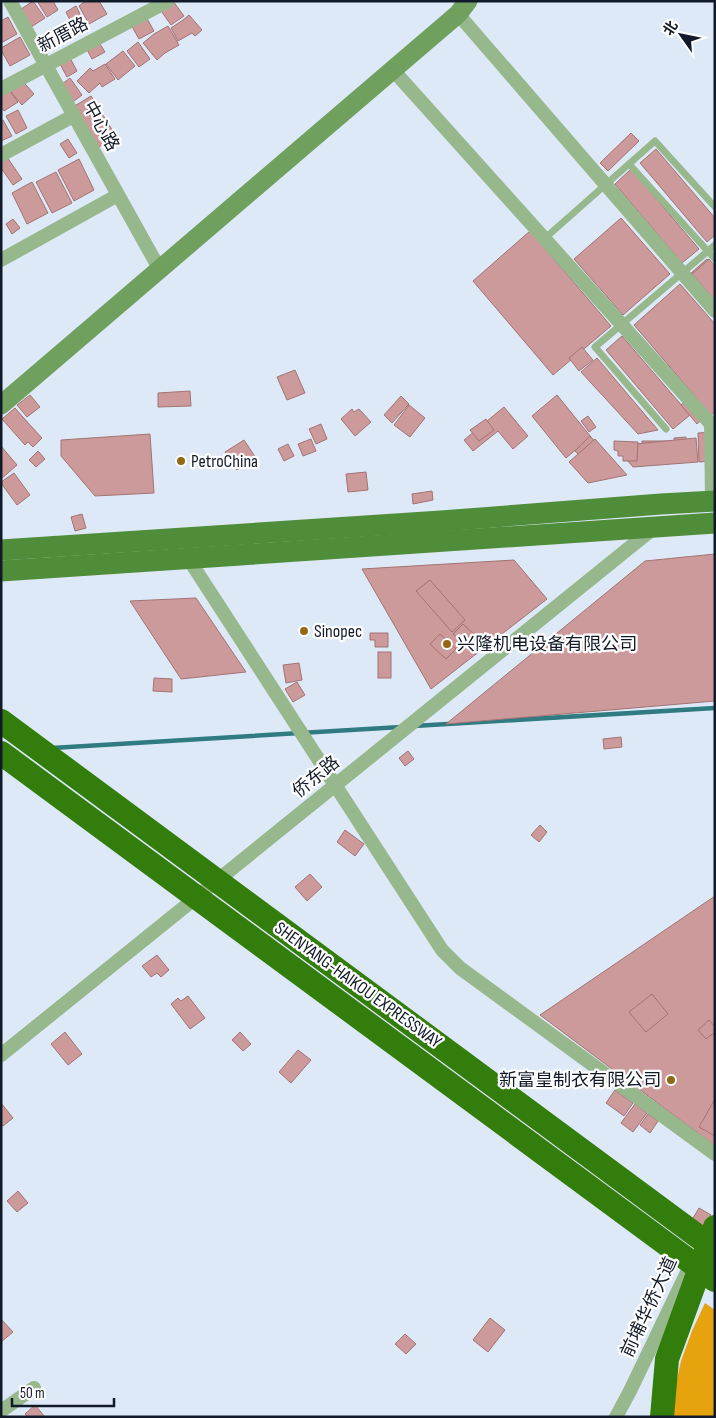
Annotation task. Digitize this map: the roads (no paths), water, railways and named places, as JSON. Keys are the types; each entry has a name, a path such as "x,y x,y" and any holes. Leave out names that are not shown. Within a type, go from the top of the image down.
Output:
{"highway":[{"name":"SHENYANG-HAIKOU EXPRESSWAY","path":"1,722 715,1249"},
{"name":"SHENYANG-HAIKOU EXPRESSWAY","path":"1,753 715,1280"},
{"path":"662,1417 667,1359 715,1227"}],"main road":[{"path":"1,550 713,501"},
{"path":"1,572 715,523"}],"street":[{"name":"中心路","path":"10,1 160,270"},
{"name":"新厝路","path":"1,89 168,1"},
{"path":"1,405 393,70 463,7 606,185 715,311"},
{"path":"393,70 711,424 713,501"},
{"path":"1,155 73,116"},
{"path":"1,260 118,195"},
{"name":"侨东路","path":"1,1056 655,527"},
{"path":"188,558 442,950 460,968 715,1154"},
{"name":"前埔华侨大道","path":"616,1417 715,1213"},
{"path":"1,1412 34,1388"}],"lane":[{"path":"544,239 655,141 715,208"},
{"path":"629,164 715,259"},
{"path":"666,429 596,347 715,244"}],"waterway":[{"path":"414,726 715,708"},
{"path":"52,748 401,727"}],"place":[{"name":"PetroChina","path":"181,461"},
{"name":"Sinopec","path":"304,631"},
{"name":"兴隆机电设备有限公司","path":"447,644"},
{"name":"新富皇制衣有限公司","path":"671,1080"}]}
